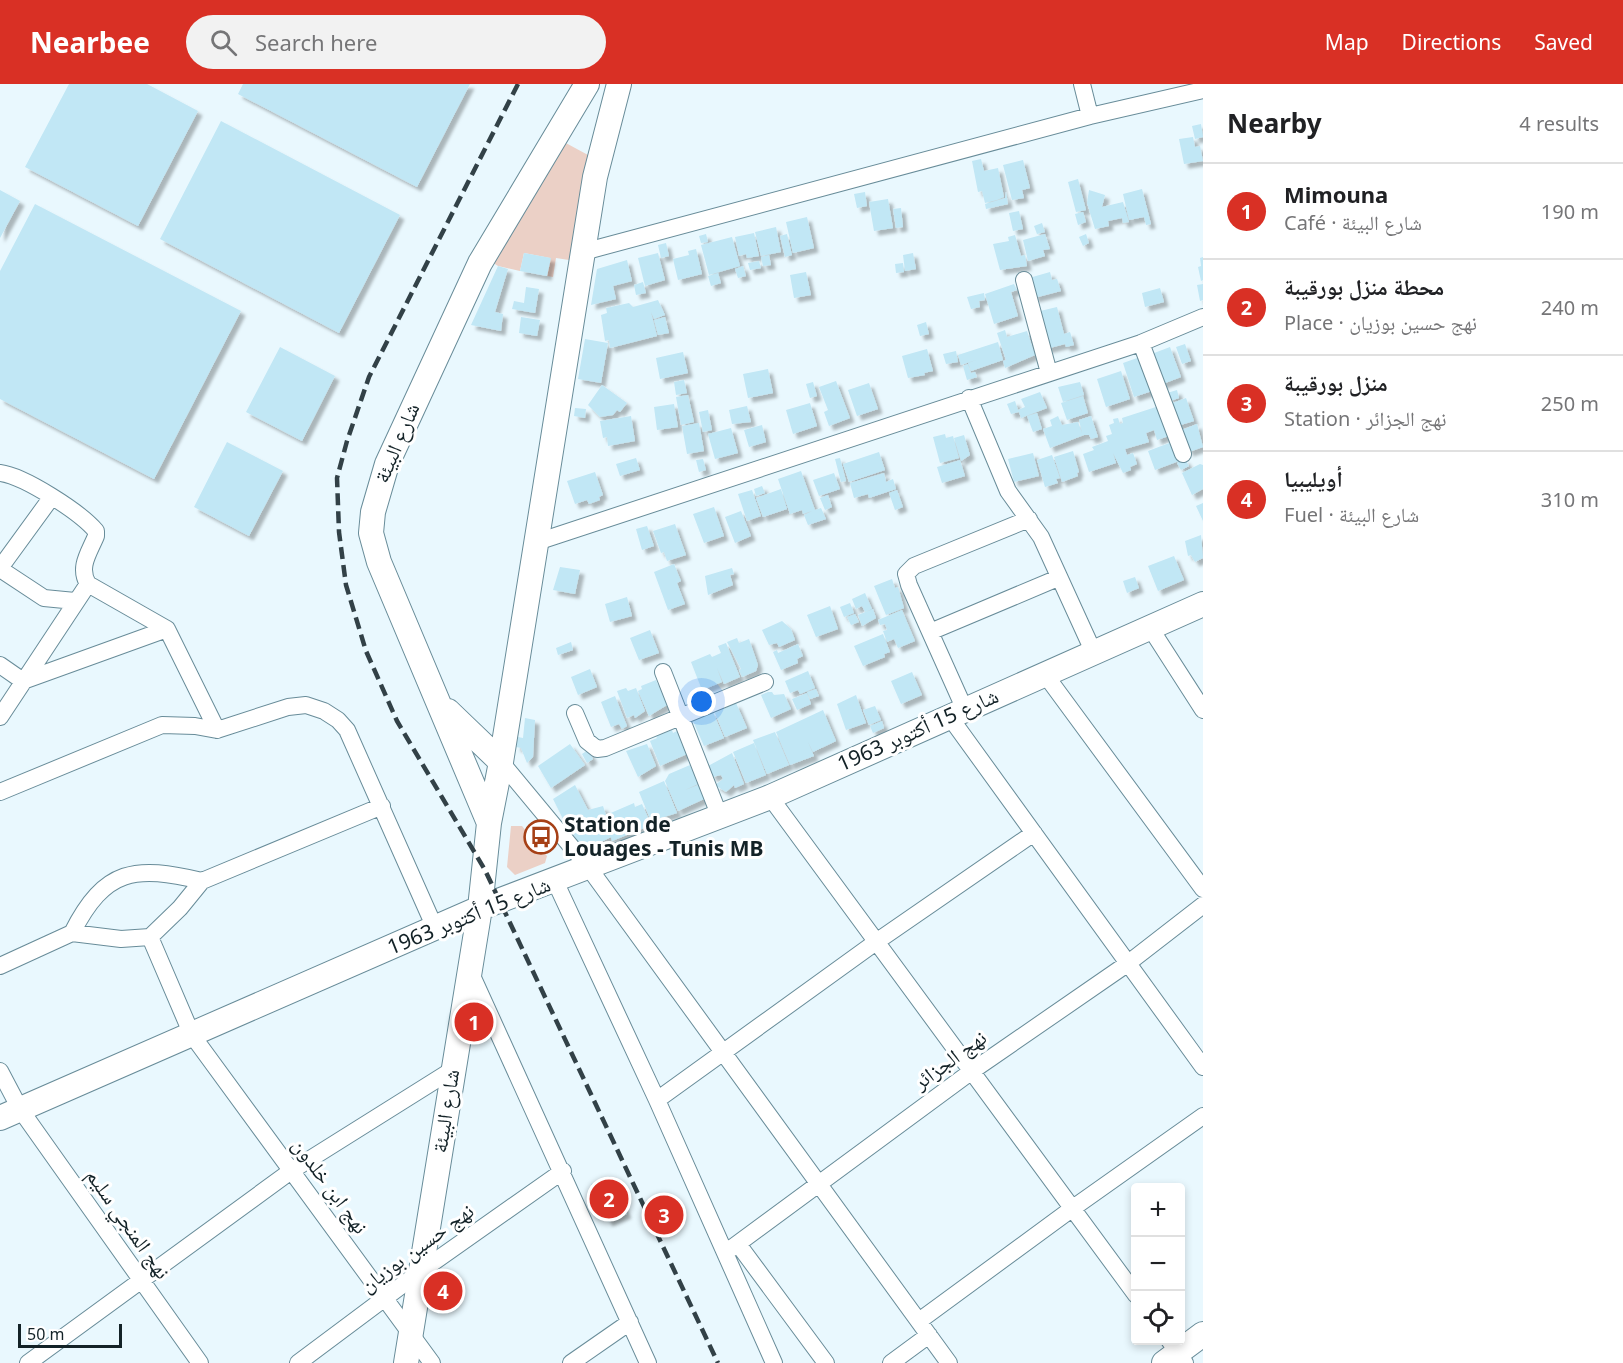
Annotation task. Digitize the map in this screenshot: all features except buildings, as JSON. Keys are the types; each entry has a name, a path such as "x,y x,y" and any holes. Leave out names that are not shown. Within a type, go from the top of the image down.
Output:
{"main road":[{"name":"شارع البيئة","path":"489,823 379,562 371,533 377,490 441,342 480,263 587,84"},
{"name":"شارع البيئة","path":"406,1363 480,908 489,823 501,762 583,252 602,146 619,84"},
{"name":"شارع 15 أكتوبر 1963","path":"10,1113 480,908 770,797 1149,626 1203,604"},
{"path":"437,698 464,728 501,762"},
{"path":"1174,1355 1203,1334"}],"street":[{"path":"1082,84 1090,116"},
{"path":"583,252 1090,116 1203,90"},
{"path":"1024,280 1048,373"},
{"path":"537,542 1140,343 1203,317"},
{"path":"1140,343 1183,453"},
{"path":"969,398 1008,491 1041,537 1093,651"},
{"path":"0,474 12,476 51,498 96,531 96,536 82,566 88,584 167,629 217,730"},
{"path":"51,498 0,568 44,598 75,601"},
{"path":"1029,519 910,568 906,574 909,585 930,632 957,713 1034,833 1203,1068"},
{"path":"930,632 1058,578"},
{"path":"0,717 88,584"},
{"path":"1149,626 1203,710"},
{"path":"23,681 167,629"},
{"path":"0,665 23,681"},
{"path":"663,672 720,818"},
{"path":"1044,673 1203,889"},
{"path":"575,713 587,741 597,749 605,748 765,682"},
{"path":"0,792 156,726 180,724 217,730 288,707 306,705 324,711 338,720 347,730 435,928"},
{"path":"501,762 589,868 949,1363"},
{"path":"770,797 1134,1291"},
{"path":"0,966 72,933 121,939 150,937 180,908 201,881 382,806"},
{"path":"657,1100 876,942 1034,833"},
{"path":"72,933 86,904 112,882 132,874 153,871 201,881"},
{"path":"555,881 657,1100 731,1249 774,1363"},
{"name":"نهج الجزائر","path":"731,1249 972,1071 1127,964 1203,905"},
{"name":"نهج ابن خلدون","path":"150,937 192,1035 432,1363"},
{"path":"469,968 563,1171 648,1363"},
{"path":"28,1363 291,1171 452,1070"},
{"name":"نهج المنجي سليم","path":"0,1071 10,1113 140,1281 200,1363"},
{"path":"919,1321 1203,1116"},
{"name":"نهج حسين بوزيان","path":"298,1363 421,1271 563,1171"},
{"path":"731,1249 826,1363"},
{"path":"571,1363 630,1322"},
{"path":"891,1363 929,1335"}],"shaded area":[{"path":"564,142 588,155 569,260 556,258 553,277 547,276 550,258 524,253 520,271 498,266 492,262"},
{"path":"511,826 522,826 547,856 545,863 515,875 507,867"}],"railway":[{"path":"518,84 369,377 347,441 337,478 339,532 346,585 366,651 397,721 485,870 718,1363"}],"place":[{"name":"Station de Louages - Tunis MB","path":"541,837"},
{"name":"Mimouna","path":"474,1022"},
{"name":"محطة منزل بورقيبة","path":"609,1199"},
{"name":"منزل بورقيبة","path":"664,1215"},
{"name":"أويليبيا","path":"443,1291"}]}
